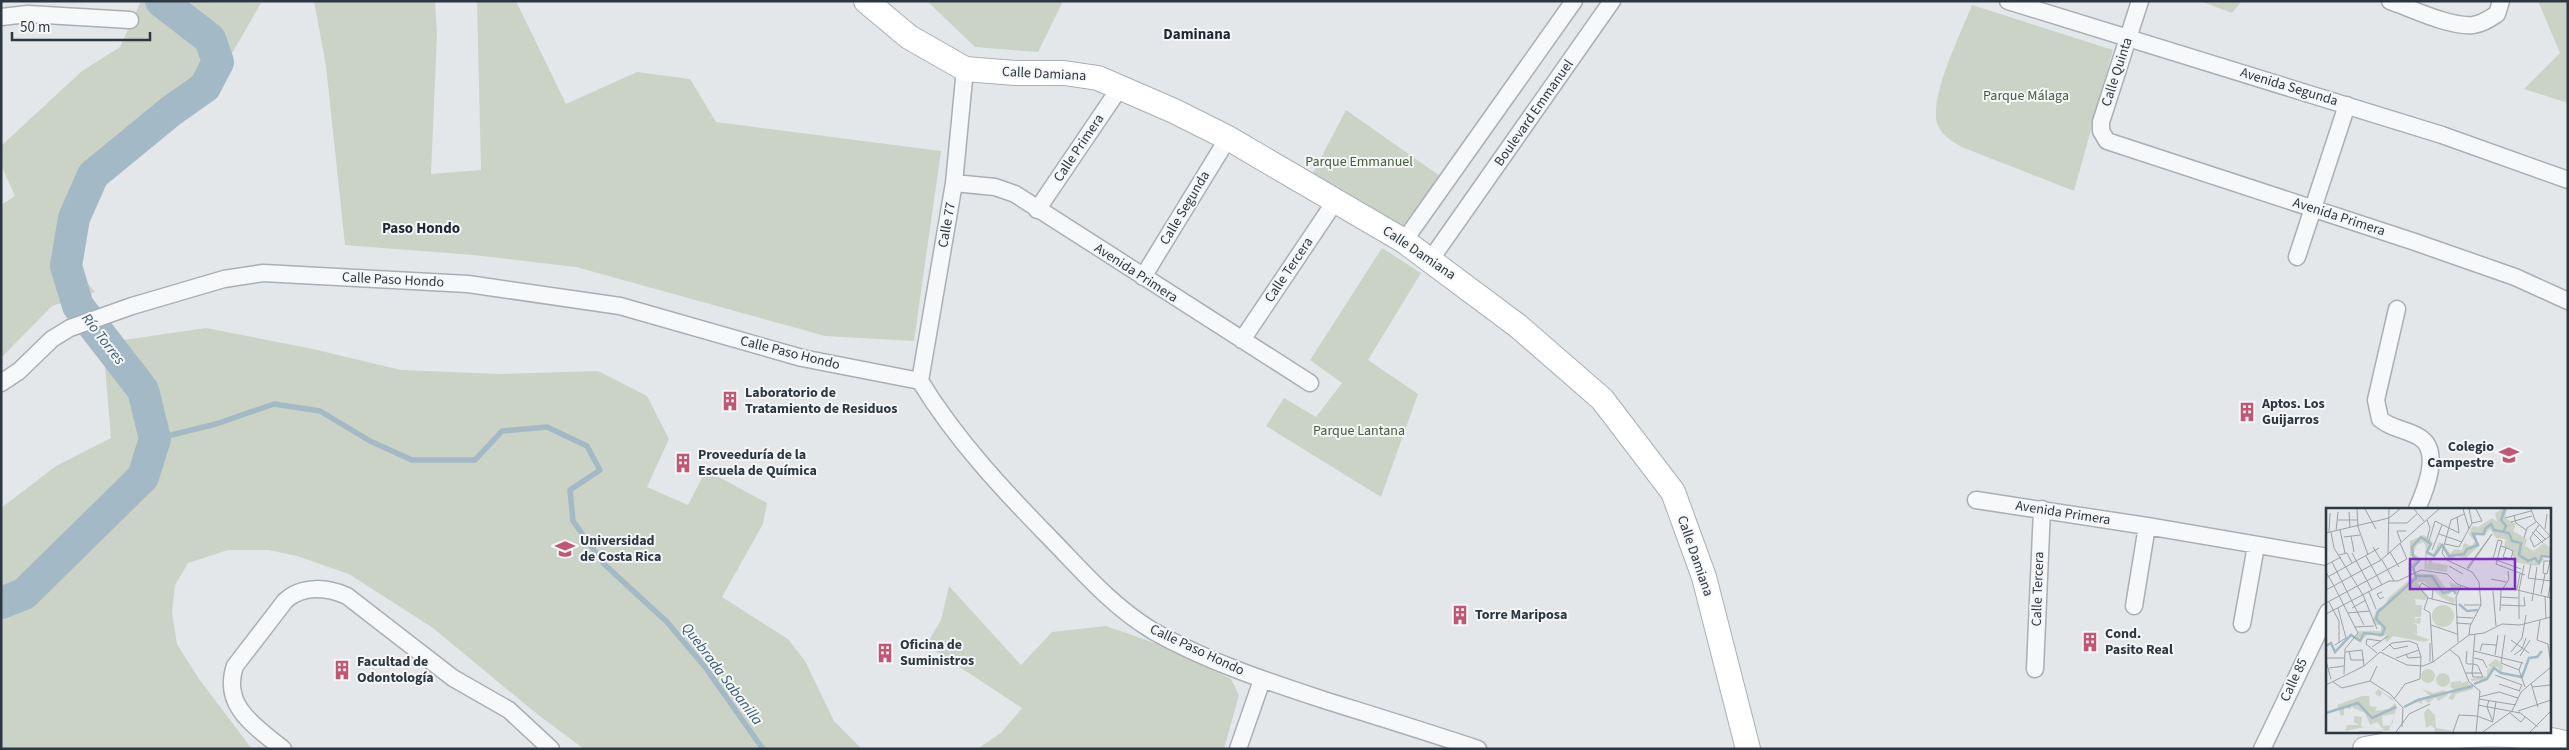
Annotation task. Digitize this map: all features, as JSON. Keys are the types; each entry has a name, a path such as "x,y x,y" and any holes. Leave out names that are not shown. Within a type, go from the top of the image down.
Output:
{"street":[{"name":"Calle Damiana","path":"866,1 909,37 965,69 1015,74 1064,73 1098,78 1121,86 1228,138 1336,200 1431,258 1518,326 1602,399 1673,492 1704,577 1748,749"},
{"path":"1404,241 1574,1"},
{"name":"Avenida Segunda","path":"2008,1 2026,4 2128,38 2347,105 2540,168 2568,180"},
{"name":"Calle Quinta","path":"2107,142 2101,131 2101,122 2140,1"},
{"path":"2390,1 2447,21 2472,25 2485,22 2499,8"},
{"name":"Boulevard Emmanuel","path":"1431,258 1604,4"},
{"path":"1,17 28,14 130,20"},
{"name":"Calle 77","path":"920,381 954,183 965,69"},
{"name":"Calle Primera","path":"1037,210 1121,86"},
{"path":"2298,257 2312,208 2347,105"},
{"name":"Calle Segunda","path":"1143,277 1228,138"},
{"name":"Avenida Primera","path":"2107,142 2312,208 2515,277 2568,301"},
{"name":"Avenida Primera","path":"954,183 995,187 1015,194 1037,210 1310,383"},
{"name":"Calle Tercera","path":"1242,340 1336,200"},
{"name":"Calle Paso Hondo","path":"1,383 19,371 52,339 70,328 132,306 224,279 263,273 468,284 620,306 802,358 920,381 939,412 967,448 1016,503 1112,604 1160,634 1262,680 1478,749"},
{"path":"2397,309 2376,400 2380,419 2392,427 2421,438 2428,447 2429,477 2417,508"},
{"name":"Avenida Primera","path":"1976,500 2147,526 2326,557"},
{"name":"Calle Tercera","path":"2035,669 2042,509"},
{"path":"2134,606 2147,526"},
{"path":"2242,624 2256,546"},
{"path":"283,749 249,722 241,712 232,695 231,676 235,666 285,600 293,594 314,589 336,591 347,596 453,678 509,710 551,749"},
{"name":"Calle 85","path":"2262,749 2326,616"},
{"path":"1238,749 1262,680"},
{"path":"2365,749 2426,739 2495,734 2568,744"}],"green space":[{"path":"141,1 261,3 203,104 111,172 87,198 73,265 95,292 52,306 1,358 1,205 15,196 1,165 1,146 82,71 120,47"},
{"path":"314,1 435,1 437,34 431,174 481,170 477,1 516,1 566,104 637,72 690,79 716,122 941,151 914,341 825,336 576,267 473,255 345,245 326,66"},
{"path":"927,1 1063,1 1038,52 975,47"},
{"path":"2200,1 2242,1 2232,13"},
{"path":"2538,1 2568,1 2568,103 2524,89 2560,53"},
{"name":"Parque Málaga","path":"1972,5 2113,50 2074,191 1964,148 1949,139 1938,126 1936,114 1941,83"},
{"name":"Parque Emmanuel","path":"1346,110 1440,176 1401,228 1312,175"},
{"name":"Parque Lantana","path":"1382,248 1421,273 1368,360 1418,394 1381,497 1266,426 1284,398 1316,417 1342,383 1310,360"},
{"path":"206,328 313,349 401,370 500,374 598,371 647,396 669,439 647,487 688,505 706,470 767,503 763,524 722,597 788,639 805,661 834,721 862,749 584,749 537,714 433,628 349,574 297,556 268,550 228,550 188,563 175,585 172,613 177,644 199,679 252,749 1,749 1,508 56,466 111,438 103,343"},
{"path":"949,586 1021,665 1052,632 1106,626 1169,648 1231,679 1239,695 1224,749 977,749 1001,733 1022,708 926,645 941,620"}],"waterway":[{"name":"Río Torres","path":"1,603 24,594 143,477 155,439 143,390 78,306 66,266 74,218 93,175 171,111 205,87 218,62 210,39 161,1"},
{"name":"Quebrada Sabanilla","path":"155,439 216,424 274,404 320,411 370,441 412,460 475,460 502,431 547,427 587,446 600,470 570,490 573,521 604,564 667,622 705,667 763,749"}],"place":[{"name":"Laboratorio de Tratamiento de Residuos","path":"730,401"},
{"name":"Aptos. Los Guijarros","path":"2247,412"},
{"name":"Colegio Campestre","path":"2509,455"},
{"name":"Proveeduría de la Escuela de Química","path":"683,463"},
{"name":"Universidad de Costa Rica","path":"565,549"},
{"name":"Torre Mariposa","path":"1460,615"},
{"name":"Cond. Pasito Real","path":"2090,642"},
{"name":"Oficina de Suministros","path":"885,653"},
{"name":"Facultad de Odontología","path":"342,670"}],"district":[{"name":"Daminana","path":"1197,34"},
{"name":"Paso Hondo","path":"421,228"}]}
